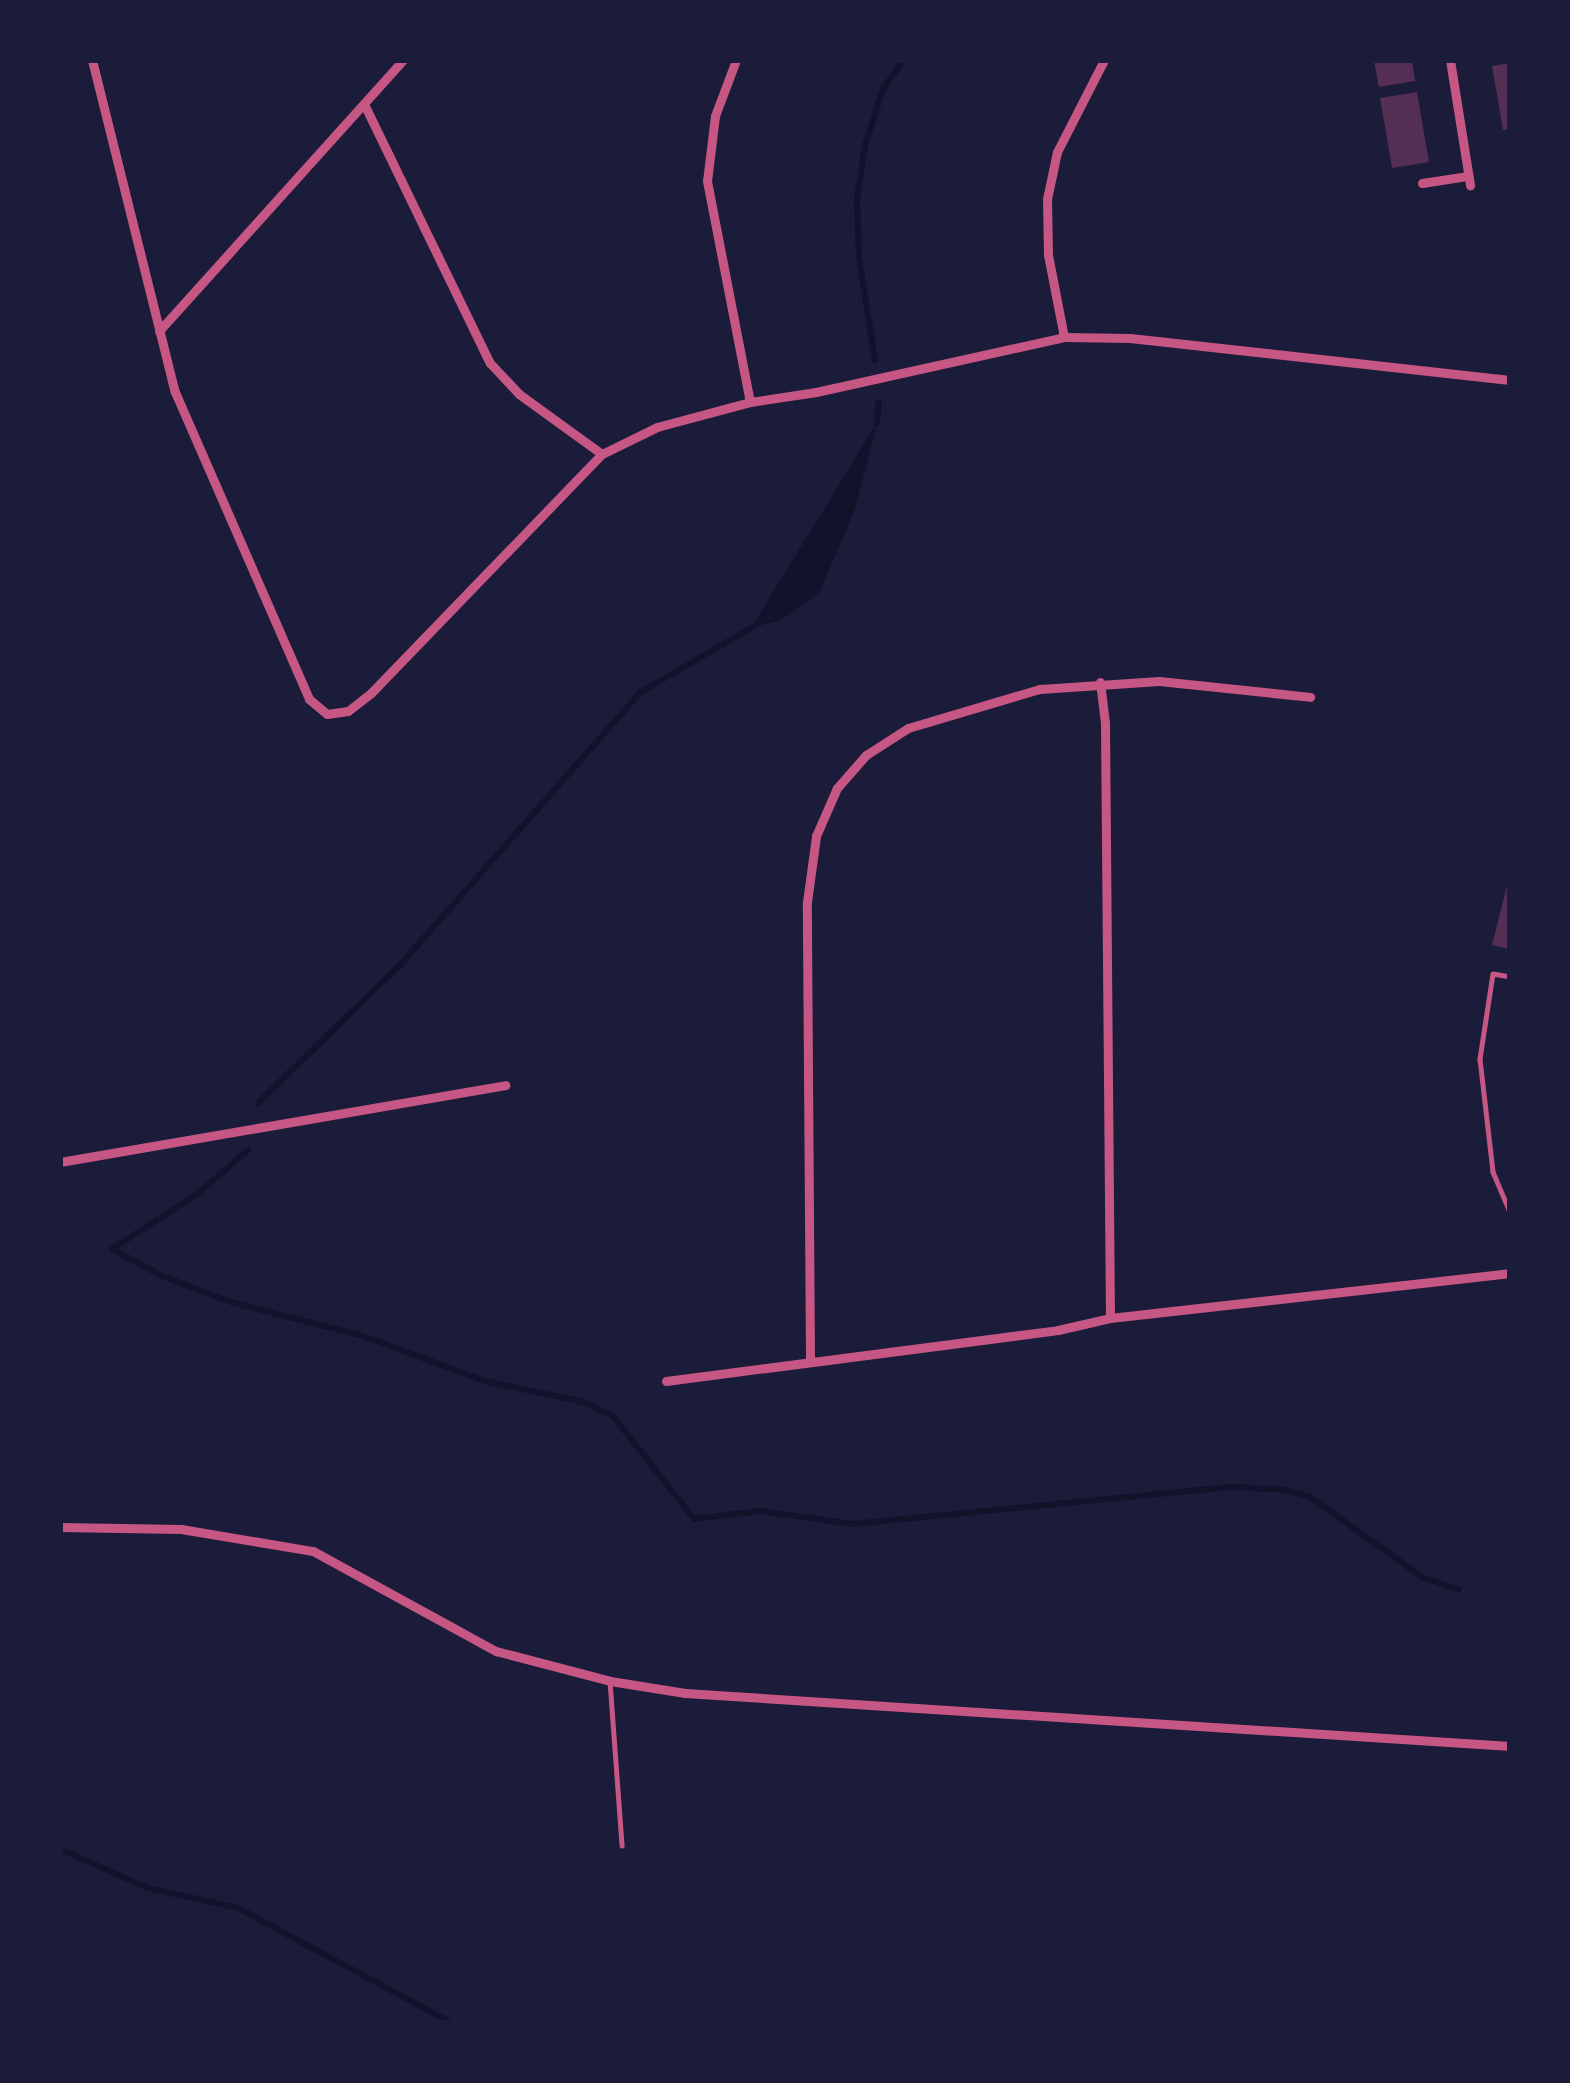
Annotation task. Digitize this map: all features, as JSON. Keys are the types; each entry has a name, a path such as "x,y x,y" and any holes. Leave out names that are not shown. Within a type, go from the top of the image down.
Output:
{"street":[{"path":"92,60 159,331 193,440 309,699 327,714 348,711 371,693 602,454 637,433 750,401 816,392 1064,337 1130,338 1510,380"},
{"path":"159,331 403,60"},
{"path":"736,60 715,116 707,181 750,401"},
{"path":"1064,337 1048,255 1047,199 1058,152 1104,60"},
{"path":"1422,183 1469,180 1450,60"},
{"path":"364,104 490,363 519,394 602,454"},
{"path":"810,1359 808,902 812,855 824,813 856,764 908,728 1040,689 1160,681 1310,697"},
{"path":"1100,682 1105,723 1110,1318"},
{"path":"60,1162 505,1085"},
{"path":"667,1381 1058,1330 1110,1318 1510,1273"},
{"path":"60,1526 181,1528 313,1551 496,1651 610,1681 709,1694 1510,1746"}],"lane":[{"path":"1510,977 1492,974 1480,1059 1493,1172 1510,1212"},
{"path":"610,1681 622,1846"}],"shaded area":[{"path":"877,423 854,512 819,593 781,620 751,628"}],"building":[{"path":"1374,60 1412,60 1415,81 1379,87"},
{"path":"1510,63 1510,129 1503,130 1492,66"},
{"path":"1417,92 1429,162 1392,168 1380,98"},
{"path":"1510,874 1510,949 1492,945"}],"waterway":[{"path":"875,360 859,258 857,199 865,146 883,89 903,60"},
{"path":"877,423 879,402"},
{"path":"258,1103 400,965 641,692 751,628"},
{"path":"112,1249 200,1192 248,1150"},
{"path":"112,1249 162,1276 234,1303 363,1336 485,1381 583,1402 613,1416 694,1519 761,1511 853,1524 1227,1487 1281,1489 1310,1497 1422,1577 1459,1590"},
{"path":"60,1849 148,1888 238,1908 452,2023"}]}
